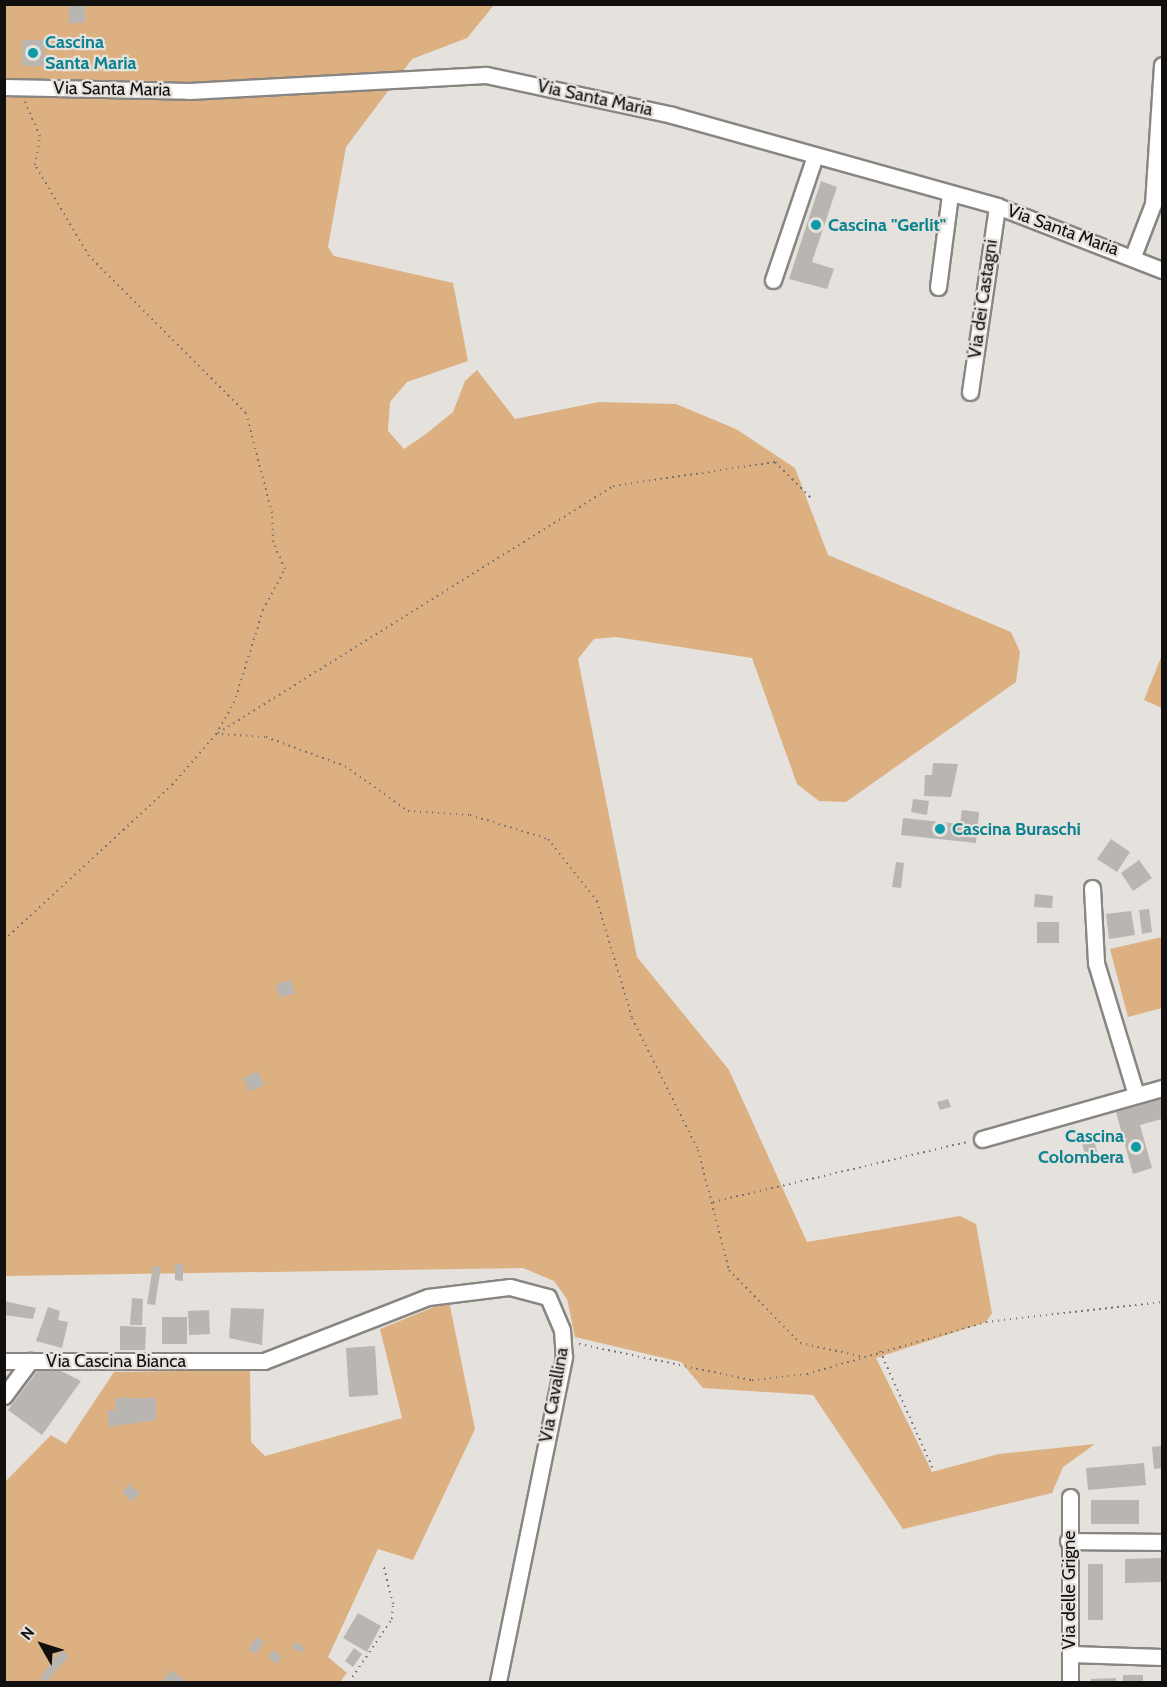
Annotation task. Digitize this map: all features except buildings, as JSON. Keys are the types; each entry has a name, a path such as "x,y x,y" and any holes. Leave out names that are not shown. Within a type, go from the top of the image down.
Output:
{"street":[{"path":"1133,256 1153,204 1162,65"},
{"name":"Via Santa Maria","path":"11,87 189,91 486,75 672,116 814,159 997,206 1133,256 1162,270"},
{"path":"773,280 814,159"},
{"path":"938,287 950,195"},
{"name":"Via dei Castagni","path":"970,392 997,206"},
{"path":"1092,888 1096,963 1136,1095"},
{"path":"982,1139 1162,1088"},
{"name":"Via Cavallina","path":"228,1361 264,1361 428,1297 476,1287 510,1287 548,1298 564,1341 498,1683"},
{"name":"Via Cascina Bianca","path":"4,1361 228,1361"},
{"path":"4,1396 30,1361"},
{"name":"Via delle Grigne","path":"1070,1497 1068,1541 1070,1683"},
{"path":"1068,1541 1162,1542"},
{"path":"1070,1654 1162,1657"}],"path":[{"path":"4,940 172,785 216,734 234,703 263,610 285,569 273,542 272,513 246,413 88,256 35,165 40,136 11,87"},
{"path":"216,734 613,486 775,462 811,498"},
{"path":"216,734 266,737 345,766 408,811 470,815 548,839 597,901 632,1018 699,1150 729,1270 800,1343 865,1357"},
{"path":"713,1202 982,1139"},
{"path":"564,1341 752,1380 807,1374 986,1322 1162,1302"},
{"path":"880,1351 934,1471"},
{"path":"349,1683 392,1619 393,1604 382,1564"}],"shaded area":[{"path":"4,5 494,5 467,38 412,59 346,147 328,247 334,256 453,283 468,361 407,382 390,402 388,431 404,449 426,434 453,412 465,381 477,370 515,419 599,402 676,404 736,429 795,468 828,555 1011,632 1020,652 1016,682 846,802 819,801 797,784 752,658 616,637 594,639 578,659 637,957 729,1070 807,1242 960,1216 976,1224 992,1313 986,1322 876,1358 932,1472 999,1454 1095,1444 1063,1467 1052,1493 903,1529 813,1395 703,1388 681,1362 575,1337 567,1299 554,1281 523,1268 5,1276"},
{"path":"1162,655 1162,708 1144,700"},
{"path":"1162,937 1162,1008 1128,1017 1110,949"},
{"path":"449,1301 475,1429 413,1560 378,1549 328,1657 347,1673 340,1682 5,1682 4,1483 51,1435 66,1444 114,1372 250,1370 251,1442 265,1456 402,1418 380,1329"}],"place":[{"name":"Cascina Santa Maria","path":"33,53"},
{"name":"Cascina \"Gerlit\"","path":"816,225"},
{"name":"Cascina Buraschi","path":"940,829"},
{"name":"Cascina Colombera","path":"1136,1147"}]}
